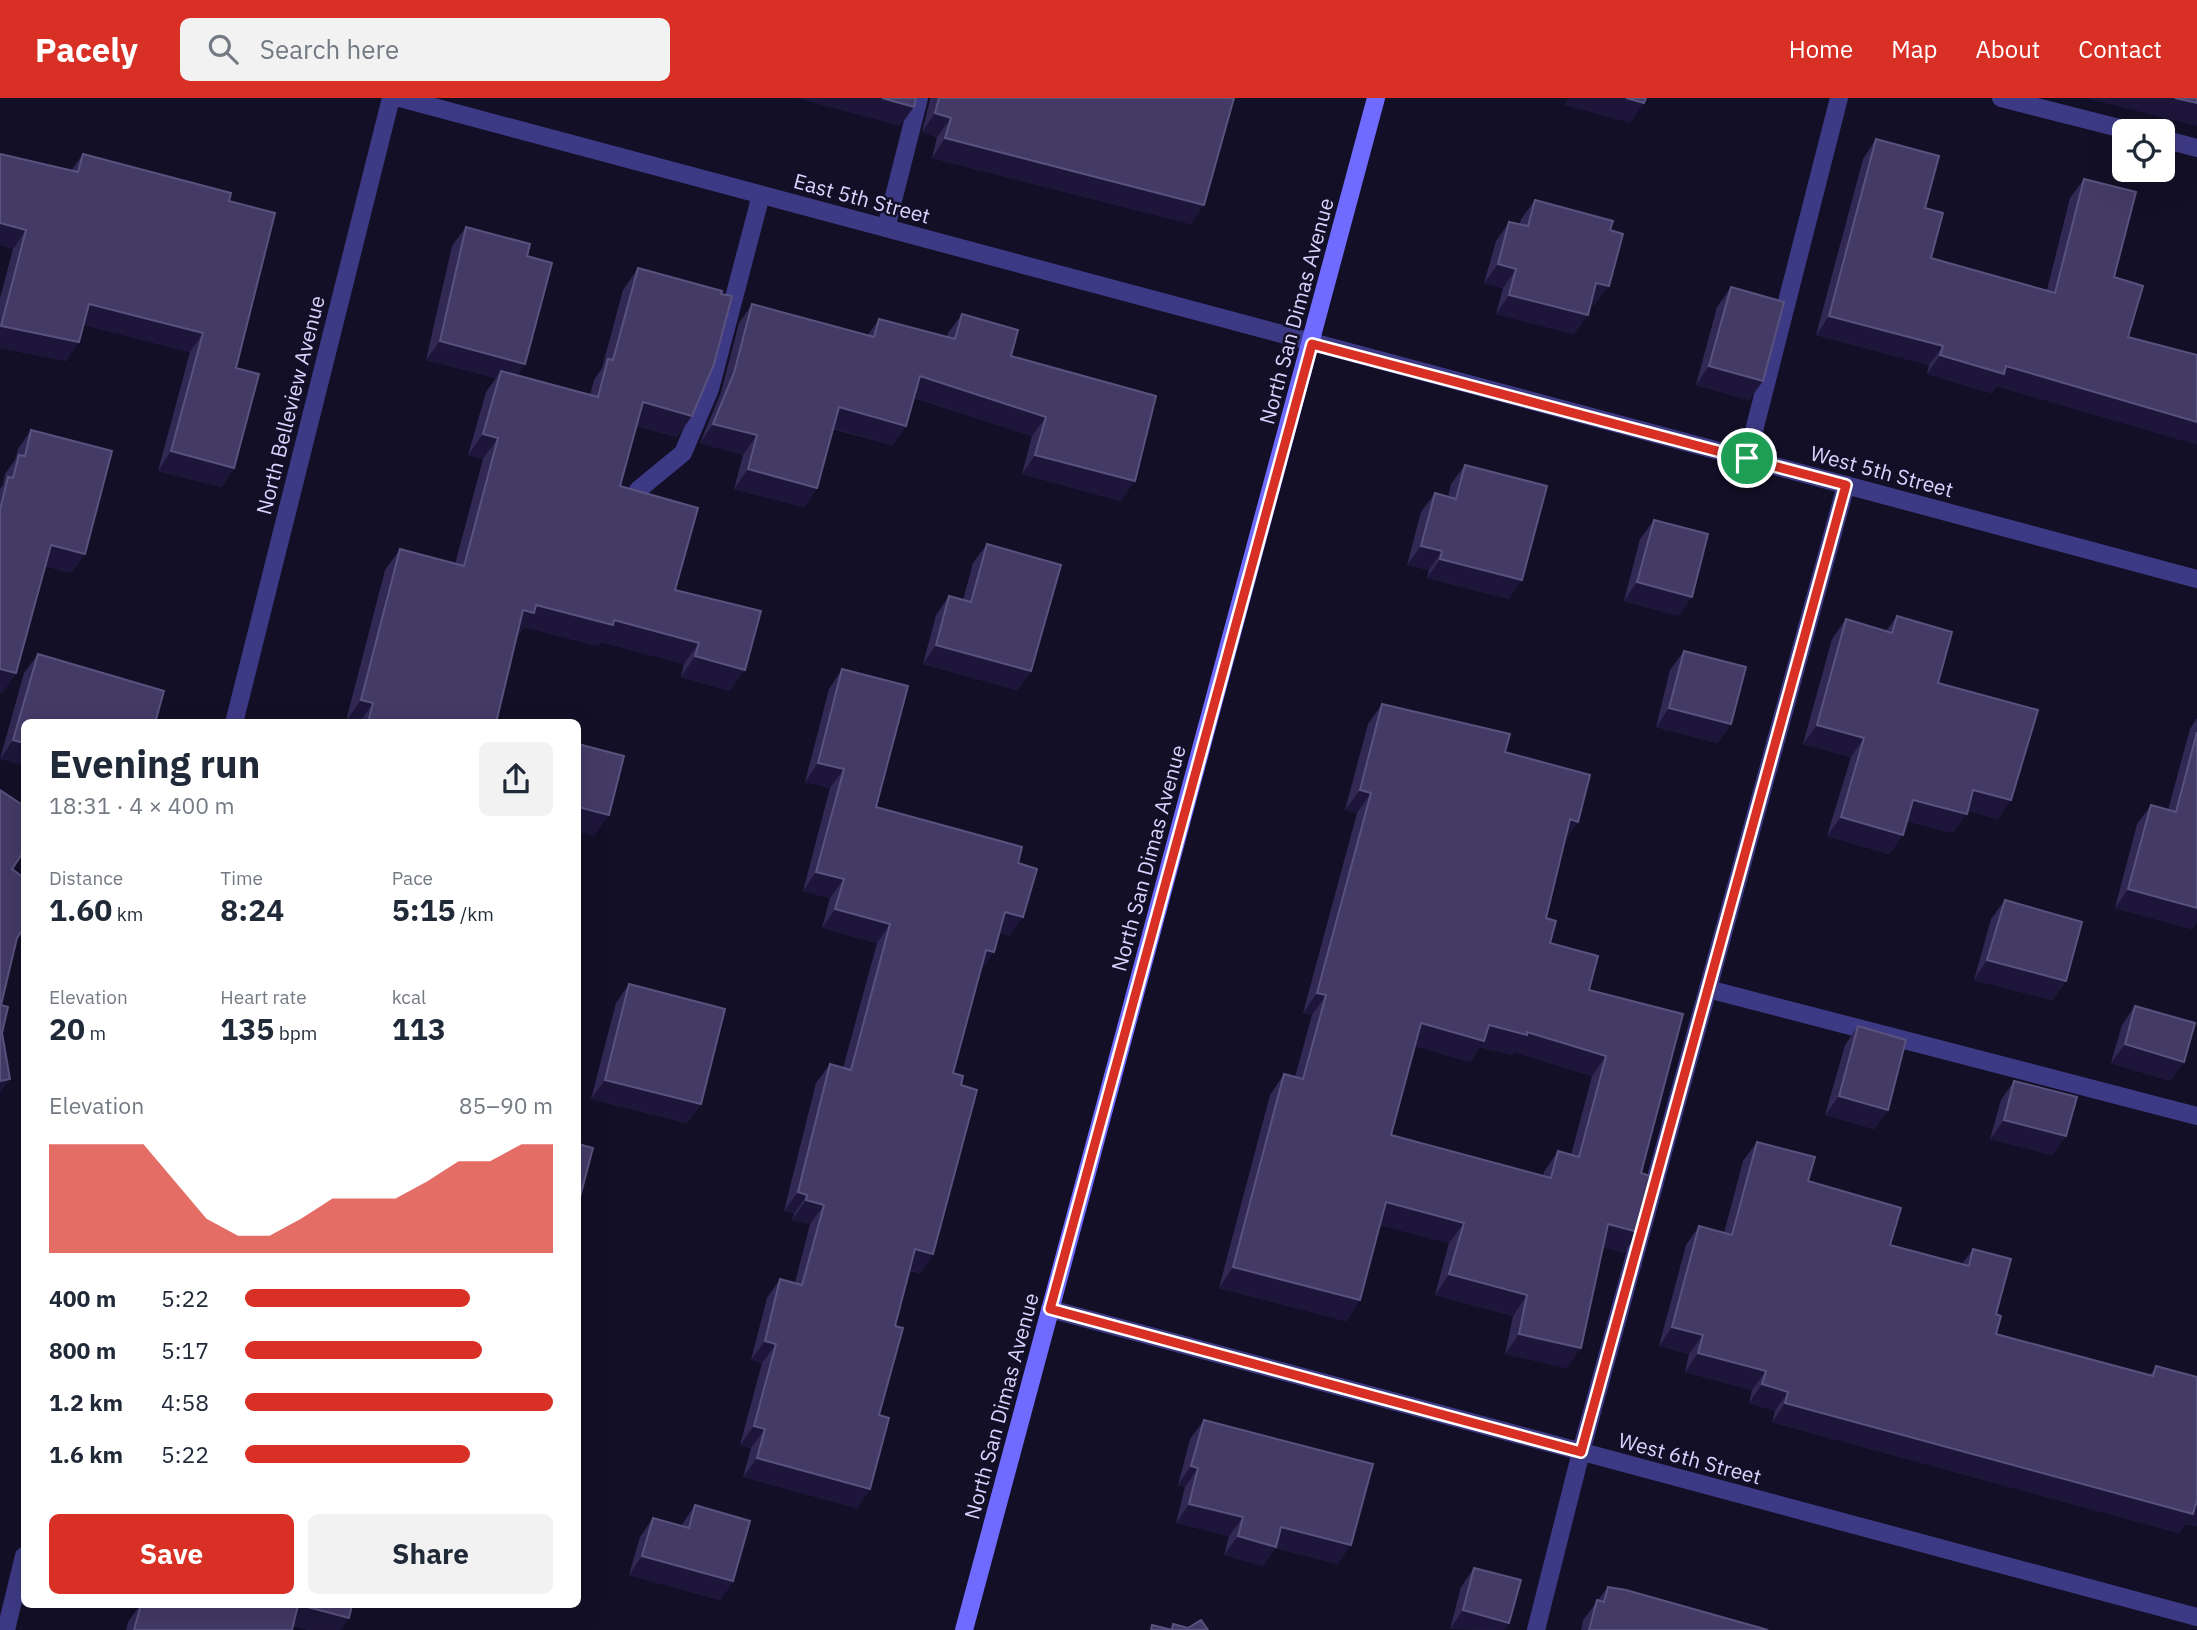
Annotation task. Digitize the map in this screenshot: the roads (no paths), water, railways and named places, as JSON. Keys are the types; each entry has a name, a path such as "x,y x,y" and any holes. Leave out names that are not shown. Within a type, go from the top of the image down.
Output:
{"main road":[{"name":"North San Dimas Avenue","path":"964,1630 1376,98"}],"street":[{"name":"North Belleview Avenue","path":"235,719 391,98"},
{"name":"East 5th Street","path":"400,98 1312,344"},
{"path":"886,228 919,98"},
{"path":"1747,458 1839,98"},
{"path":"2001,98 2112,126"},
{"path":"2175,142 2197,148"},
{"path":"638,490 683,453 705,399 761,195"},
{"name":"West 5th Street","path":"1312,344 2197,579"},
{"path":"1536,1630 1581,1452 1846,485"},
{"path":"1708,989 2197,1116"},
{"name":"West 6th Street","path":"1050,1309 2197,1617"},
{"path":"3,1630 21,1567"}]}
